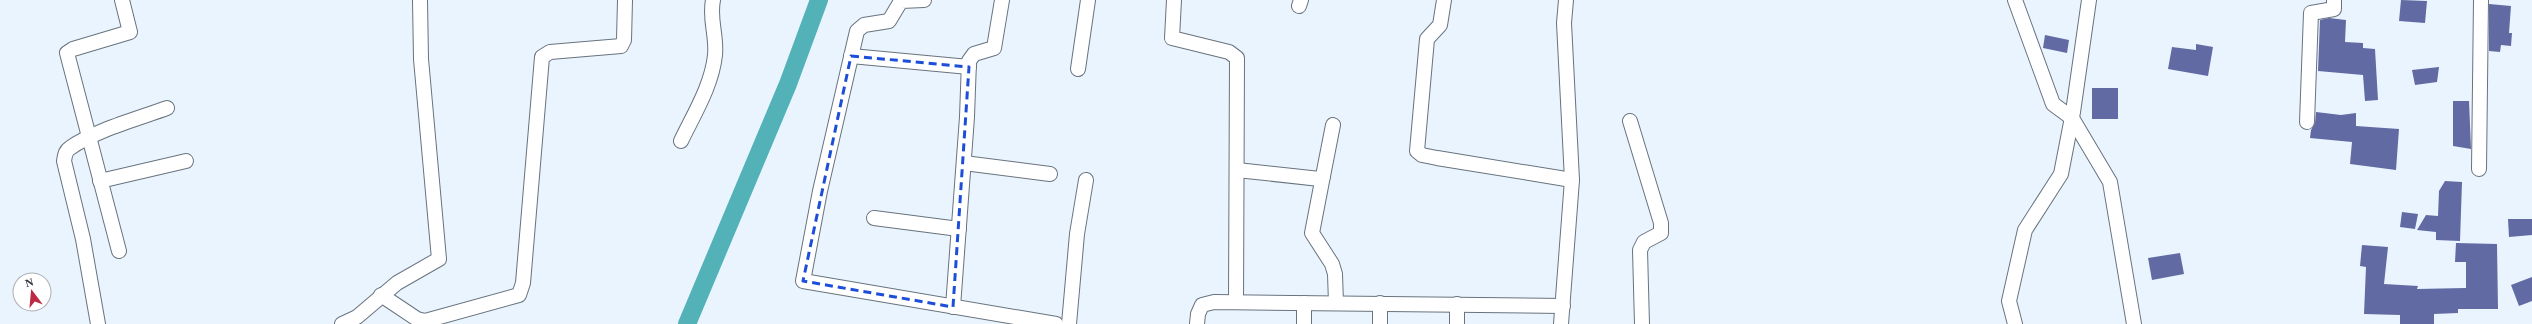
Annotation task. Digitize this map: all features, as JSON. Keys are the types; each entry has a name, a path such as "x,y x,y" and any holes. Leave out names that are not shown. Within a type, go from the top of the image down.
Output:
{"street":[{"path":"118,250 90,137 67,53 73,49 130,32 123,0"},
{"path":"346,323 357,317 381,295 397,283 439,259 421,59 420,0"},
{"path":"381,295 417,319 425,321 519,295 523,283 542,57 550,52 621,46 624,40 625,0"},
{"path":"681,141 711,75 715,55 710,14 713,0"},
{"path":"924,0 901,1 889,21 859,27 818,198 803,281 953,307 1025,322 1056,324"},
{"path":"953,307 960,229 969,67 971,57 994,48 1002,0"},
{"path":"1078,69 1088,0"},
{"path":"1174,0 1172,38 1229,52 1237,58 1236,302"},
{"path":"1444,0 1440,25 1427,39 1417,151 1429,156 1572,180"},
{"path":"1561,324 1572,180 1564,23 1566,0"},
{"path":"2015,0 2053,104 2072,118 2110,182 2134,324"},
{"path":"2015,324 2009,301 2025,230 2061,174 2072,118 2088,0"},
{"path":"2307,122 2311,14 2334,9 2334,0"},
{"path":"2479,169 2481,0"},
{"path":"851,56 969,67"},
{"path":"98,324 83,240 64,161 65,153 70,148 90,137 167,108"},
{"path":"1630,121 1661,223 1661,233 1644,242 1640,250 1642,324"},
{"path":"1333,125 1312,233 1332,264 1335,274 1336,303"},
{"path":"100,181 186,161"},
{"path":"964,163 1050,174"},
{"path":"1237,170 1317,179 1323,176"},
{"path":"1069,324 1077,234 1086,180"},
{"path":"874,218 960,229"},
{"path":"1197,324 1198,314 1202,306 1214,302 1563,306"},
{"path":"1304,303 1304,324"},
{"path":"1380,303 1380,324"},
{"path":"1457,304 1457,324"}],"highlighted area":[{"path":"851,56 969,67 953,307 803,281"}],"building":[{"path":"2401,0 2427,1 2425,23 2399,21"},
{"path":"2489,4 2511,6 2509,33 2512,33 2511,46 2501,45 2500,52 2489,51"},
{"path":"2329,18 2346,20 2345,42 2363,43 2363,48 2375,49 2378,100 2365,101 2363,75 2318,71 2320,20"},
{"path":"2045,35 2069,40 2067,53 2043,48"},
{"path":"2196,44 2213,47 2208,76 2168,69 2172,47 2196,50"},
{"path":"2439,67 2437,82 2415,85 2412,70"},
{"path":"2092,88 2118,88 2118,119 2092,119"},
{"path":"2453,101 2469,101 2471,149 2453,146"},
{"path":"2316,112 2341,115 2356,113 2356,126 2399,129 2396,170 2350,164 2352,142 2310,138 2311,130 2315,123"},
{"path":"2445,181 2462,182 2460,241 2436,240 2436,232 2417,230 2426,215 2438,216 2439,191"},
{"path":"2402,212 2418,214 2415,229 2400,227"},
{"path":"2508,219 2532,219 2532,235 2509,237"},
{"path":"2456,243 2497,244 2498,309 2458,309 2458,313 2434,314 2434,324 2400,324 2400,315 2364,314 2366,267 2360,266 2362,245 2388,247 2384,284 2418,286 2417,289 2466,288 2466,262 2455,262"},
{"path":"2180,253 2184,274 2152,280 2148,258"},
{"path":"2532,277 2532,301 2519,306 2511,285"}],"waterway":[{"path":"687,324 788,84 819,0"}]}
